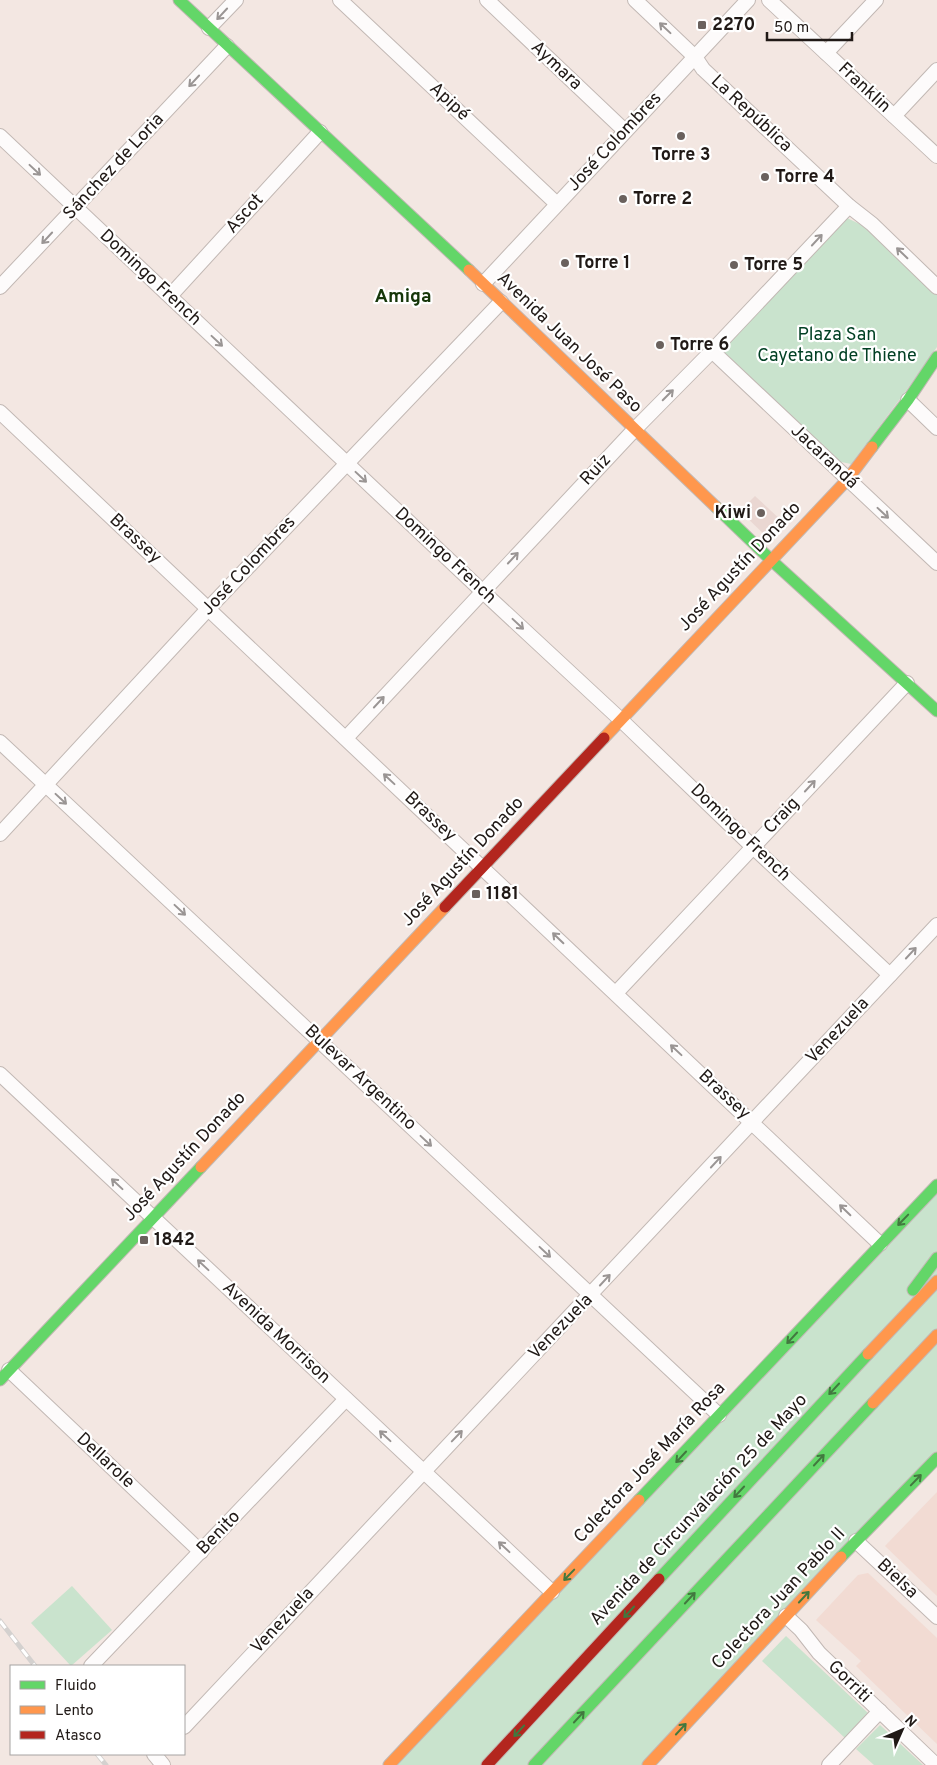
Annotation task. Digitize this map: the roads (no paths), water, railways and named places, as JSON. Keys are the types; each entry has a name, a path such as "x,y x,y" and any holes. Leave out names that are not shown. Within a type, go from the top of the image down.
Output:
{"main road":[{"name":"Avenida Juan José Paso","path":"179,0 483,284 771,560 937,711"},
{"name":"José Agustín Donado","path":"5,1375 847,480 908,400 937,357"},
{"name":"Colectora José María Rosa","path":"389,1765 937,1185"},
{"path":"868,1353 937,1258"},
{"name":"Avenida de Circunvalación 25 de Mayo","path":"487,1765 868,1353 937,1281"},
{"path":"534,1765 937,1335"},
{"path":"850,1428 937,1352"},
{"name":"Colectora Juan Pablo II","path":"648,1765 856,1541 937,1458"}],"street":[{"path":"209,28 236,0"},
{"name":"Apipé","path":"340,0 557,204"},
{"name":"Aymara","path":"487,0 625,131"},
{"name":"La República","path":"635,0 695,57 703,69 849,206 872,224 937,287"},
{"name":"José Colombres","path":"483,284 748,0"},
{"name":"Franklin","path":"769,0 937,156"},
{"path":"826,53 876,0"},
{"name":"Sánchez de Loria","path":"0,287 227,46"},
{"path":"894,116 937,70"},
{"name":"Ascot","path":"170,296 320,132"},
{"name":"Domingo French","path":"0,136 890,975"},
{"name":"Ruiz","path":"346,738 634,430 712,351 849,206"},
{"name":"José Colombres","path":"0,834 208,609 501,302"},
{"name":"Jacarandá","path":"712,351 937,563"},
{"path":"908,400 937,428"},
{"name":"Brassey","path":"0,412 483,866 880,1244"},
{"name":"Craig","path":"616,993 907,683"},
{"name":"Bulevar Argentino","path":"0,742 719,1416"},
{"name":"Venezuela","path":"185,1726 937,925"},
{"name":"Avenida Morrison","path":"0,1074 552,1592"},
{"name":"Dellarole","path":"5,1375 201,1552"},
{"name":"Benito","path":"92,1665 346,1399"},
{"name":"Bielsa","path":"856,1541 937,1616"},
{"name":"Gorriti","path":"786,1616 801,1630 819,1653 936,1765"},
{"path":"829,1765 880,1711"}],"railway":[{"path":"0,1621 34,1665"},
{"path":"98,1755 106,1765"}],"place":[{"name":"2270","path":"702,25"},
{"name":"Torre 3","path":"681,136"},
{"name":"Torre 4","path":"765,177"},
{"name":"Torre 2","path":"623,199"},
{"name":"Torre 1","path":"565,263"},
{"name":"Torre 5","path":"734,265"},
{"name":"Torre 6","path":"660,345"},
{"name":"Kiwi","path":"761,513"},
{"name":"1181","path":"476,894"},
{"name":"1842","path":"144,1240"}],"district":[{"name":"Amiga","path":"403,297"}],"park label":[{"name":"Plaza San Cayetano de Thiene","path":"837,345"}]}
